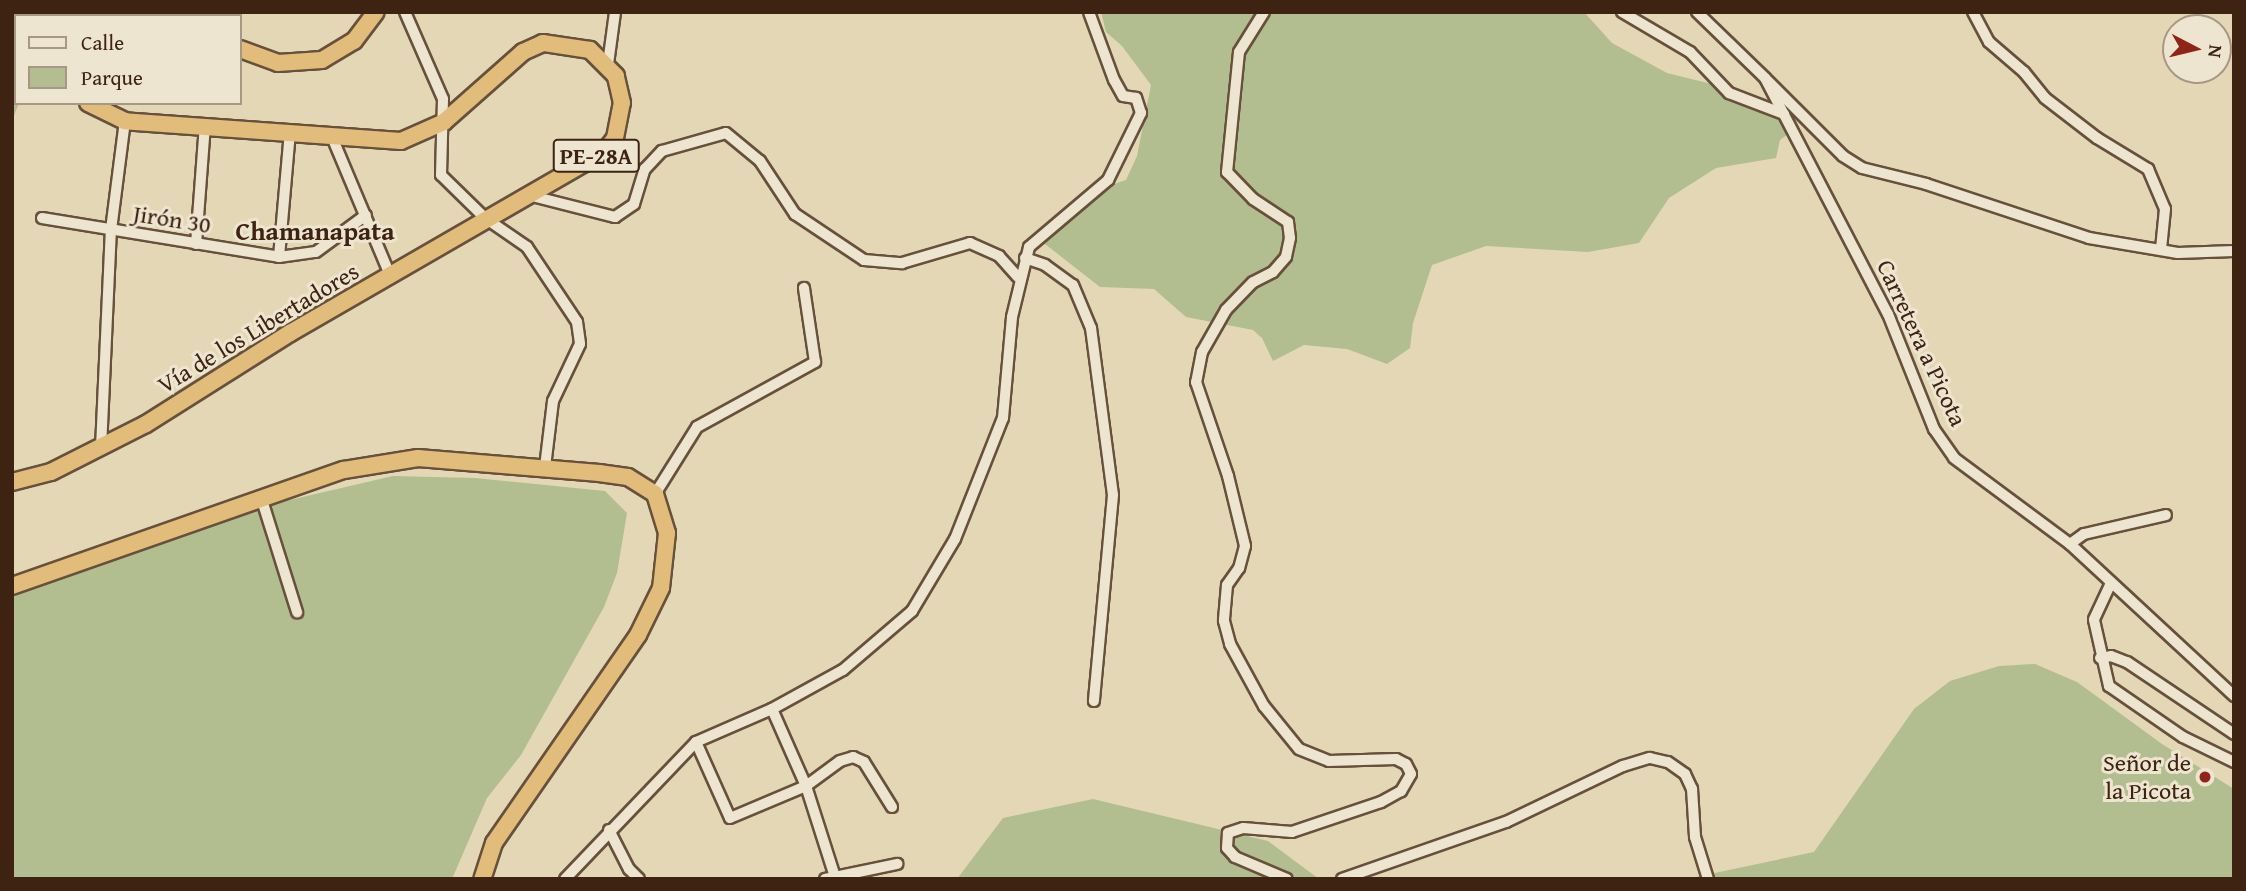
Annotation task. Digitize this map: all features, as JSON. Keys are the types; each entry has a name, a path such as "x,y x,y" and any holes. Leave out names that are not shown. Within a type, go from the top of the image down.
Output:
{"highway":[{"path":"242,50 278,63 323,60 354,41 376,12"},
{"path":"92,105 125,121 401,141 444,122 523,52 543,43 580,46 608,64"},
{"name":"Vía de los Libertadores","path":"12,482 51,472 102,448 485,218 532,196 611,146 622,103 616,76 608,64"},
{"path":"12,586 344,470 418,458 545,467 628,477 655,494 667,533 661,588 638,635 494,843 482,879"}],"street":[{"path":"405,12 443,99 442,175 485,218 527,247 578,322 580,344 553,401 545,467"},
{"path":"608,64 615,12"},
{"path":"565,879 696,742 772,709 843,670 878,643 912,611 955,539 1003,418 1018,277 1025,258 1043,232 1108,180 1141,113 1136,98 1123,96 1114,80 1089,12"},
{"path":"1264,12 1239,52 1227,172 1253,199 1288,222 1290,238 1286,257 1273,272 1253,282 1226,310 1202,352 1196,382 1228,476 1245,546 1239,568 1227,585 1224,621 1230,644 1264,706 1299,749 1329,761 1396,759 1406,764 1411,774 1401,790 1381,802 1292,832 1243,828 1228,833 1227,848 1235,857 1287,879"},
{"path":"1622,12 1690,52 1729,93 1784,114"},
{"name":"Carretera a Picota","path":"1697,12 1765,78 1888,314 1934,429 1954,458 2070,544 2110,585 2234,696"},
{"path":"1973,12 1989,42 2024,72 2045,98 2097,138 2148,169 2165,209 2161,248"},
{"path":"1765,78 1843,156 1862,168 1926,184 2089,238 2161,248 2178,253 2234,251"},
{"path":"102,448 111,230 125,121"},
{"path":"195,244 205,125"},
{"path":"279,257 290,132"},
{"path":"532,196 615,216 634,204 645,169 662,151 726,133 760,161 795,214 864,260 902,263 970,243 999,256 1018,277"},
{"path":"332,137 390,275"},
{"name":"Jirón 30","path":"42,218 279,257 316,252 366,215"},
{"path":"1025,258 1045,265 1073,285 1091,328 1113,495 1094,701"},
{"path":"655,494 697,427 815,362 804,288"},
{"path":"261,497 297,612"},
{"path":"2070,544 2084,534 2166,516"},
{"path":"2110,585 2094,620 2100,658 2109,686 2183,737 2234,762"},
{"path":"2100,658 2111,656 2127,662 2234,733"},
{"path":"772,709 806,786 830,878 897,864"},
{"path":"696,742 730,818 806,786 840,761 860,758 892,807"},
{"path":"1342,879 1506,822 1623,765 1650,758 1668,762 1685,774 1692,789 1695,837 1708,879"},
{"path":"609,831 629,869 639,879"}],"green space":[{"path":"12,12 28,14 14,14 14,105 18,105 12,121"},
{"path":"1101,12 1584,12 1612,43 1667,73 1744,92 1784,114 1792,131 1780,140 1776,158 1716,168 1669,198 1639,243 1588,252 1486,246 1432,265 1413,323 1410,348 1387,364 1347,349 1304,345 1273,361 1262,338 1253,330 1186,317 1154,289 1100,287 1036,237 1088,193 1126,180 1137,156 1151,85 1122,46 1106,32"},
{"path":"393,476 475,478 605,491 627,513 617,573 604,607 521,755 487,798 452,879 12,879 12,594 281,502"},
{"path":"2035,664 2077,682 2162,744 2234,789 2234,879 1686,879 1814,852 1914,709 1950,681 1999,666"},
{"path":"1093,799 1268,841 1319,879 957,879 1003,818"}],"place":[{"name":"Señor de la Picota","path":"2205,777"}],"district":[{"name":"Chamanapata","path":"315,231"}]}
